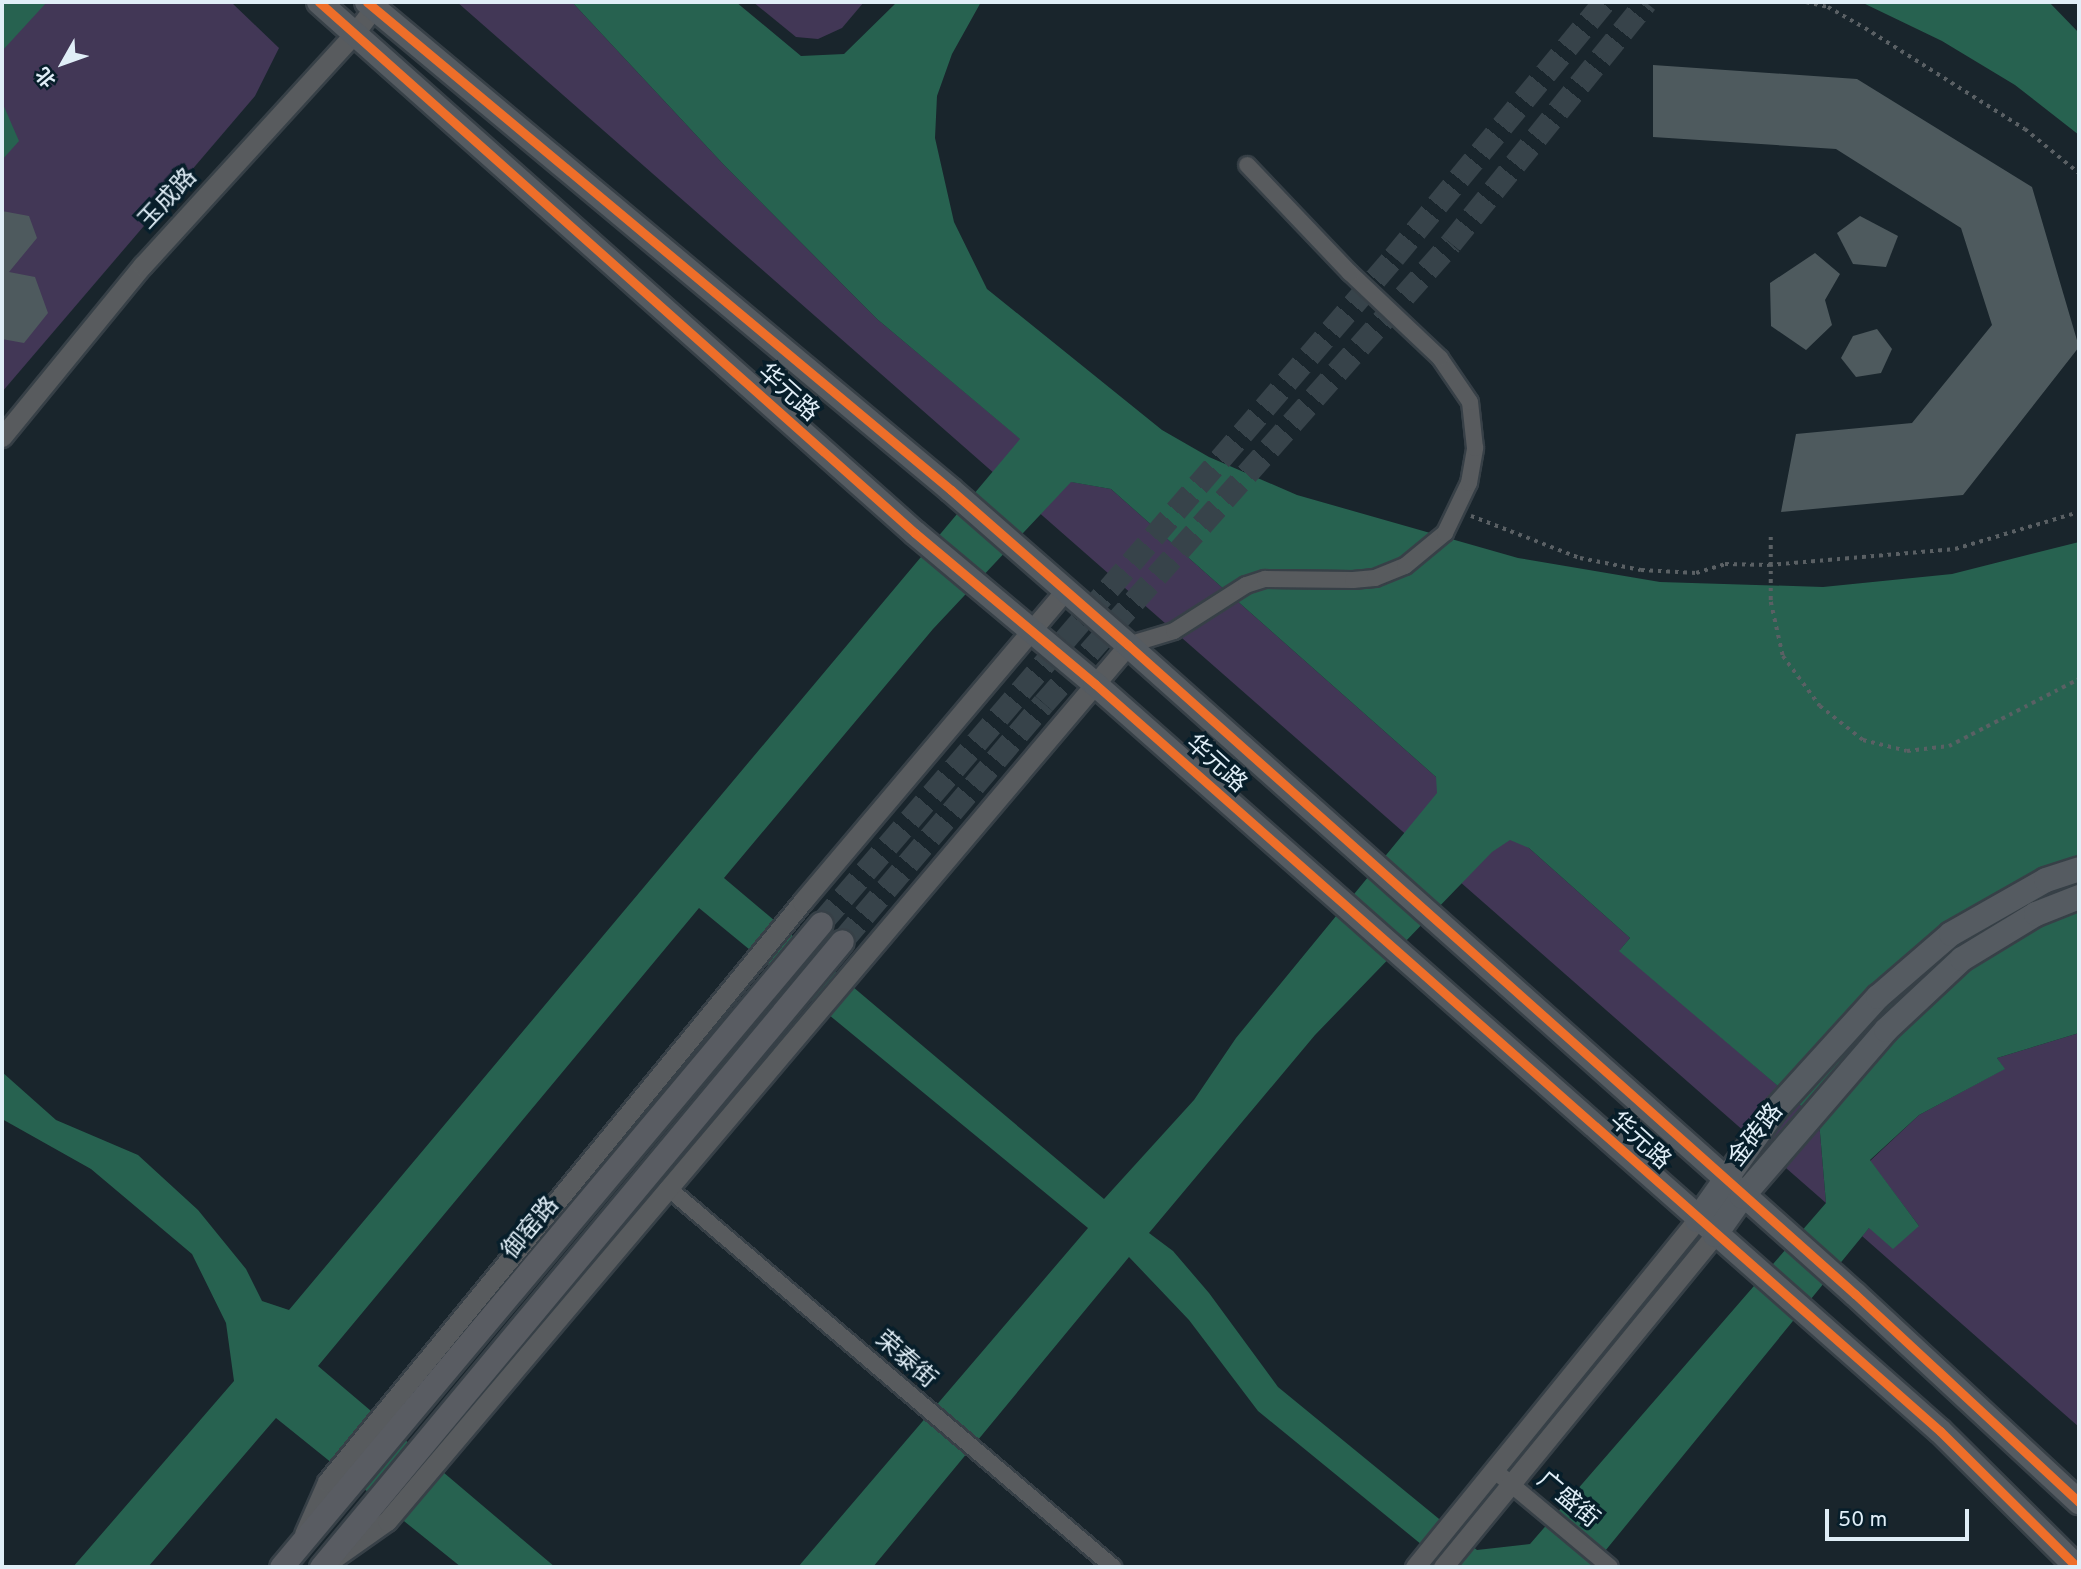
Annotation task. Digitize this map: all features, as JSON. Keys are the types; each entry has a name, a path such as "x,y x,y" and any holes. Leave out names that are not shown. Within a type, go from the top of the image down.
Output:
{"main road":[{"name":"华元路","path":"319,2 915,533 1095,684 1706,1227 1940,1431 2077,1567"},
{"name":"华元路","path":"373,4 951,490 1128,645 1722,1180 1855,1294 2079,1502"},
{"name":"金砖路","path":"1706,1227 1722,1180 1775,1110 1878,997 1951,934 2046,880 2079,869"},
{"name":"金砖路","path":"1706,1227 1742,1197 1886,1030 1962,959 2036,914 2079,897"},
{"name":"御窑路","path":"288,1560 337,1486 821,923"},
{"path":"321,1567 378,1515 435,1447 842,941"}],"street":[{"name":"玉成路","path":"2,437 143,265 355,34 373,4"},
{"path":"435,1447 668,1188 1128,645 1174,631 1246,585 1265,579 1375,578 1405,566 1445,533 1469,483 1475,448 1470,402 1440,358 1350,273 1247,164"},
{"path":"337,1486 389,1406 1065,591"},
{"name":"荣泰街","path":"668,1188 1113,1567"},
{"name":"金砖路","path":"1418,1563 1494,1470 1706,1227"},
{"name":"金砖路","path":"1444,1567 1512,1485 1706,1227"},
{"name":"广盛街","path":"1494,1470 1610,1567"}],"path":[{"path":"1807,2 1828,7 1865,27 2025,129 2079,173"},
{"path":"1456,511 1546,542 1559,552 1632,569 1696,573 1726,564 1769,565 1955,549 2079,512"},
{"path":"1771,537 1769,565 1783,656 1821,706 1863,740 1907,751 1949,746 2079,679"}],"shaded area":[{"path":"2,2 231,2 279,48 255,96 2,392"},
{"path":"2,2 47,2 2,51"},
{"path":"457,2 572,2 724,165 877,319 1072,482 1111,489 1436,777 1529,848 1630,938 1620,950 1819,1121 1826,1203"},
{"path":"572,2 736,2 801,56 844,54 897,2 981,2 952,54 937,96 935,138 954,222 987,289 1162,430 1209,457 1297,495 1518,558 1660,582 1823,587 1952,574 2079,542 2079,1033 1997,1058 2005,1069 1919,1115 1870,1160 1919,1226 1893,1249 1869,1228 1592,1567 1449,1567 1258,1411 1189,1320 1129,1257 873,1567 798,1567 1088,1228 699,908 318,1366 555,1567 461,1567 276,1418 148,1567 73,1567 234,1381 226,1323 192,1254 91,1169 2,1119 2,1072 56,1120 138,1155 198,1210 246,1269 262,1301 289,1310 1020,439 877,319 724,165","holes":["1071,482 1111,489 1436,777 1437,793 1236,1038 1194,1100 1104,1199 724,878 933,629","1510,840 1529,848 1630,938 1619,951 1819,1121 1826,1203 1530,1544 1477,1550 1278,1387 1209,1293 1173,1251 1149,1233 1315,1035 1492,852"]},
{"path":"753,2 864,2 842,28 818,39 796,37"},
{"path":"1861,2 2049,2 2079,33 2079,135 2015,85 1942,41"},
{"path":"2,102 19,141 2,160"},
{"path":"2079,1033 2079,1427 1862,1236 1869,1228 1919,1226 1870,1161 1919,1115 2004,1069 1997,1058"}],"building":[{"path":"1653,65 1857,79 2032,187 2079,347 1963,495 1781,512 1796,434 1912,423 1992,325 1961,228 1836,149 1653,137"},
{"path":"2,211 29,216 37,238 9,272 35,277 48,313 24,343 2,339"},
{"path":"1860,216 1898,236 1886,267 1853,264 1837,233"},
{"path":"1815,253 1840,274 1825,300 1832,325 1806,350 1771,326 1770,283"},
{"path":"1877,329 1892,349 1881,373 1856,377 1841,358 1853,336"}],"tunnel":[{"path":"821,923 1394,257 1604,2"},
{"path":"842,941 1044,703 1451,243 1646,2"}],"cycle path":[{"path":"319,2 915,533 1095,684 1940,1431 2077,1567"},
{"path":"367,2 951,490 1128,645 1855,1294 2079,1502"}]}
